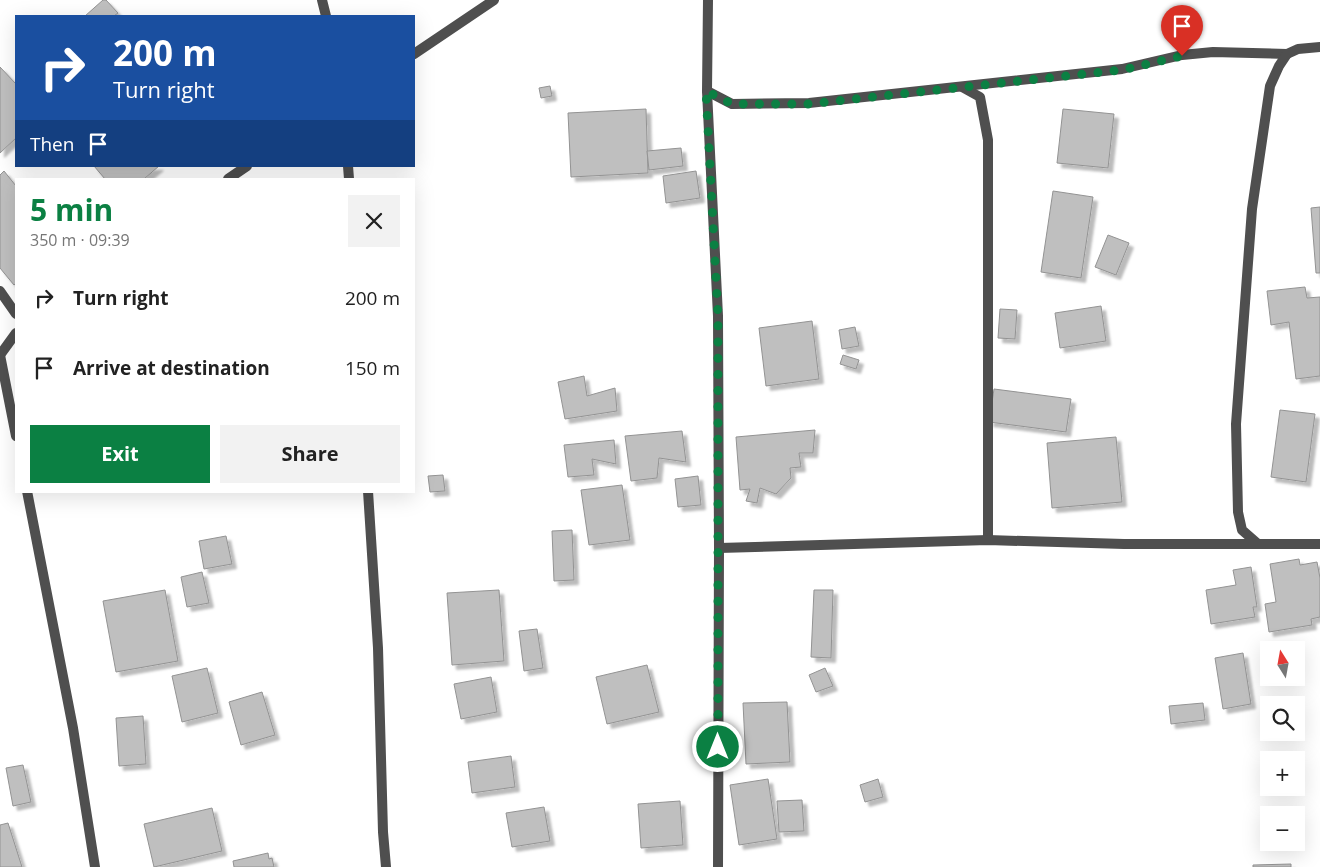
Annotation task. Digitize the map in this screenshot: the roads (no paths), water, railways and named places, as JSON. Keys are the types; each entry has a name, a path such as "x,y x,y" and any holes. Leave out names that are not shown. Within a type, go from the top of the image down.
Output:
{"street":[{"path":"322,0 326,15"},
{"path":"415,53 494,0"},
{"path":"708,0 706,91 718,316 718,867"},
{"path":"706,91 732,104 809,104 1122,70 1182,56 1213,52 1287,54 1298,49 1320,47"},
{"path":"1258,544 1242,530 1238,512 1236,424 1252,209 1270,86 1287,54"},
{"path":"962,87 980,97 988,140 988,540"},
{"path":"229,178 246,167"},
{"path":"0,291 15,313"},
{"path":"15,334 0,355 15,431"},
{"path":"27,493 73,728 95,867"},
{"path":"368,493 378,648 383,832 386,867"},
{"path":"719,548 988,540 1124,544 1320,544"}]}
